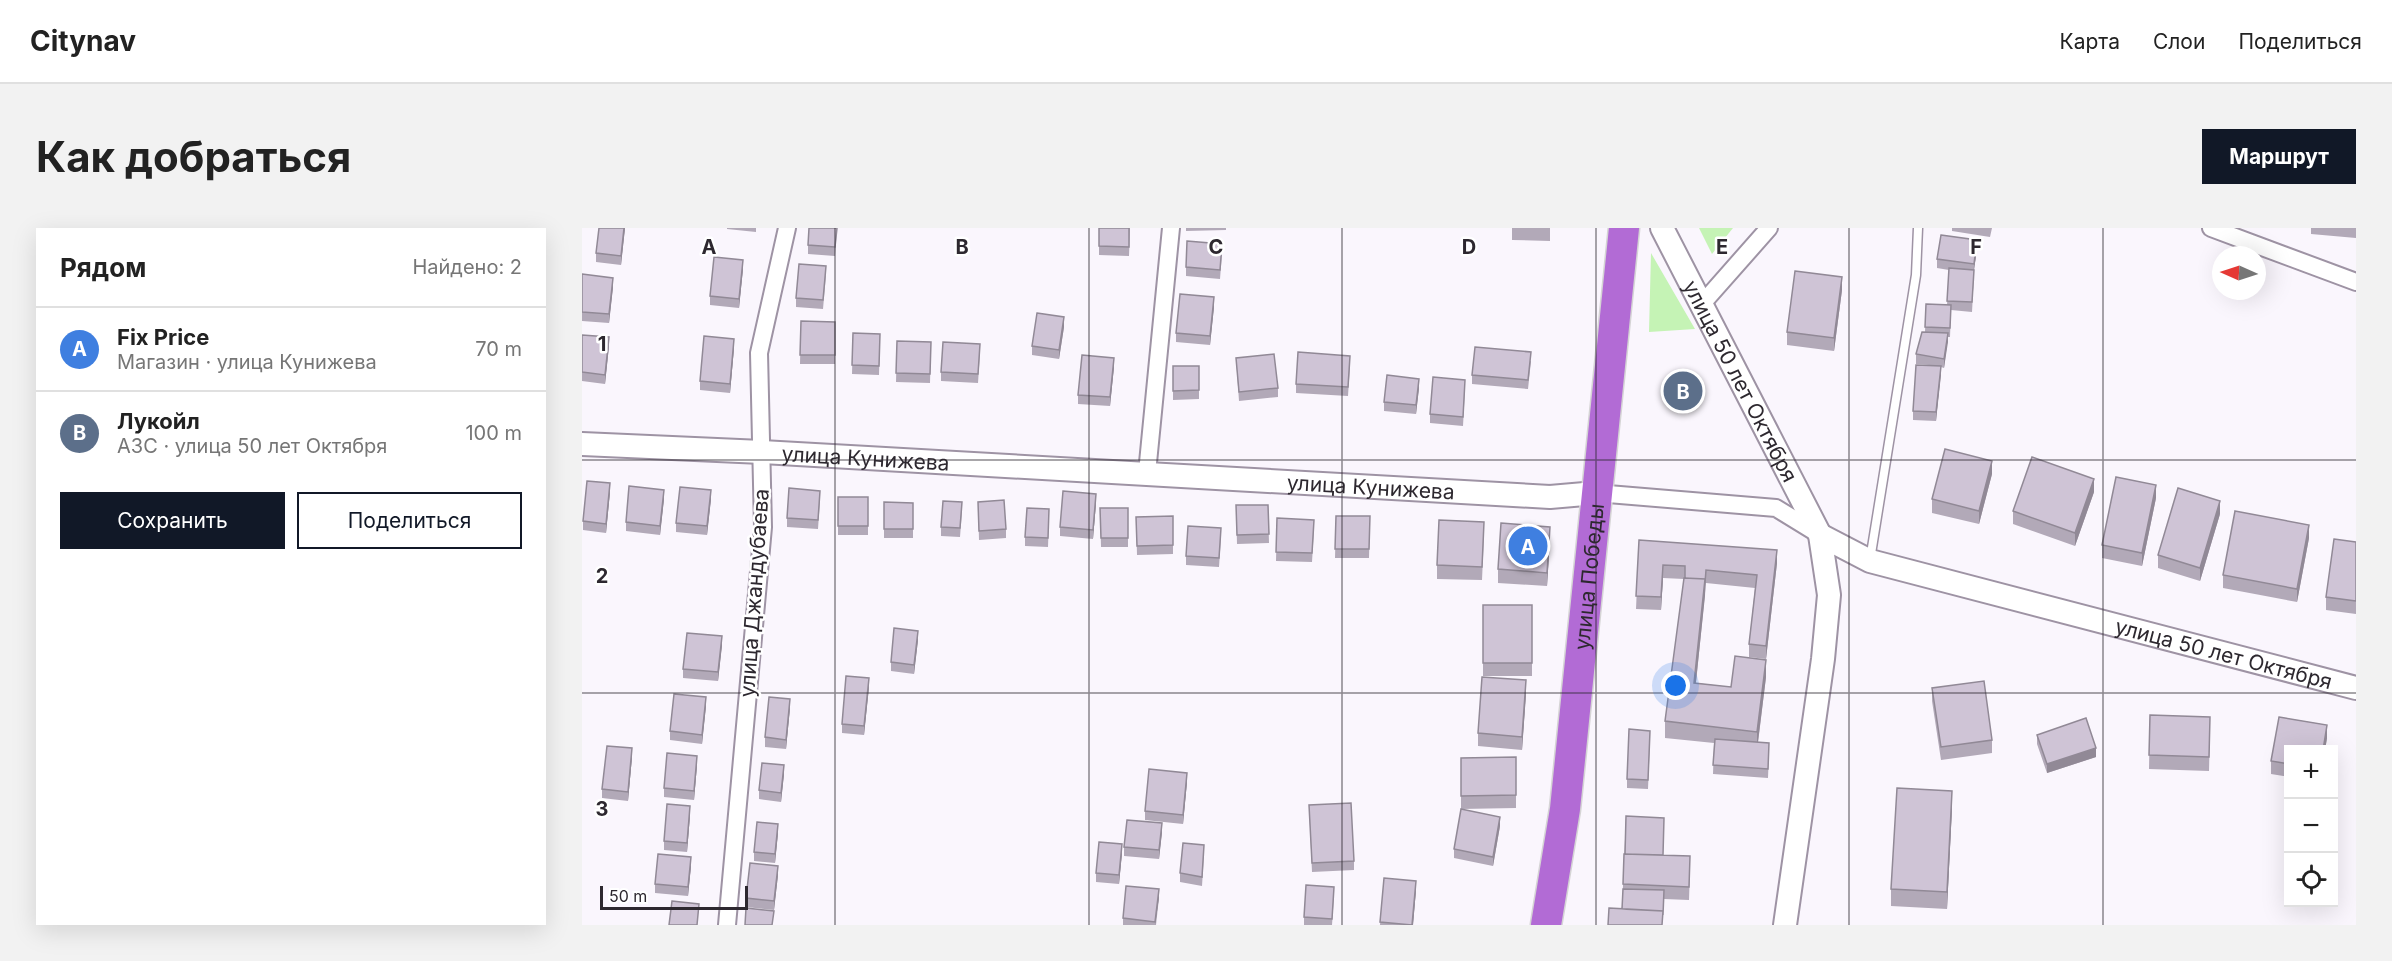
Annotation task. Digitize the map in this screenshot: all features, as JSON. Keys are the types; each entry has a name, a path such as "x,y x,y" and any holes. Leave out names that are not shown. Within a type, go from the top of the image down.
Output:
{"highway":[{"name":"улица Победы","path":"1546,925 1565,809 1624,228"}],"street":[{"name":"улица Джандубаева","path":"727,925 763,527 759,353 787,228"},
{"path":"1147,473 1171,228"},
{"name":"улица 50 лет Октября","path":"1662,228 1820,535 1870,561 2356,688"},
{"path":"1701,305 1769,228"},
{"path":"2211,228 2356,282"},
{"name":"улица Кунижева","path":"582,444 1147,473 1550,497 1596,493"},
{"path":"1596,493 1776,508 1820,535 1828,605 1785,925"}],"lane":[{"path":"1870,561 1916,275 1918,228"}],"green space":[{"path":"1699,228 1733,228 1712,254"},
{"path":"1651,253 1695,329 1649,332"}],"building":[{"path":"599,228 624,228 621,256 596,253"},
{"path":"809,228 837,228 835,247 808,245"},
{"path":"1099,228 1129,228 1129,247 1099,246"},
{"path":"1941,235 1977,240 1974,264 1937,259"},
{"path":"1187,241 1222,244 1220,270 1186,267"},
{"path":"714,257 743,260 739,299 710,296"},
{"path":"799,264 826,266 823,300 796,298"},
{"path":"1949,268 1974,270 1972,302 1947,301"},
{"path":"1795,271 1842,277 1834,338 1787,332"},
{"path":"582,274 613,278 609,314 582,312"},
{"path":"1180,294 1214,297 1210,336 1176,333"},
{"path":"1926,304 1951,305 1950,328 1925,327"},
{"path":"1037,313 1064,317 1059,350 1032,346"},
{"path":"801,321 835,322 835,355 800,355"},
{"path":"1922,332 1948,333 1944,359 1916,354"},
{"path":"853,333 880,334 879,366 852,365"},
{"path":"582,335 609,337 605,375 582,372"},
{"path":"704,336 734,339 730,384 700,381"},
{"path":"897,341 931,342 930,374 896,373"},
{"path":"943,342 980,344 978,374 941,372"},
{"path":"1475,347 1531,352 1528,380 1472,375"},
{"path":"1298,352 1350,356 1348,387 1296,384"},
{"path":"1274,354 1278,388 1239,392 1236,358"},
{"path":"1082,355 1114,358 1110,397 1078,395"},
{"path":"1916,365 1941,366 1936,412 1913,411"},
{"path":"1173,366 1199,366 1199,390 1173,391"},
{"path":"1387,375 1419,379 1416,405 1384,402"},
{"path":"1433,377 1465,380 1463,417 1430,414"},
{"path":"1945,449 1992,461 1979,511 1932,499"},
{"path":"2032,457 2094,479 2075,533 2013,511"},
{"path":"2116,477 2156,485 2142,553 2102,545"},
{"path":"587,481 610,483 606,524 583,521"},
{"path":"629,486 664,490 660,526 626,522"},
{"path":"680,487 711,490 707,526 676,523"},
{"path":"789,488 820,491 818,520 787,518"},
{"path":"2178,488 2220,501 2200,568 2158,555"},
{"path":"1063,491 1096,494 1093,530 1060,527"},
{"path":"838,497 868,497 868,526 838,526"},
{"path":"1004,500 1006,529 979,531 978,502"},
{"path":"943,501 962,502 960,528 941,527"},
{"path":"884,502 913,503 913,529 884,529"},
{"path":"1236,505 1268,505 1269,534 1237,535"},
{"path":"1027,508 1049,509 1048,538 1025,537"},
{"path":"1100,508 1128,508 1128,538 1101,538"},
{"path":"2235,511 2309,525 2297,589 2223,575"},
{"path":"1173,516 1173,545 1137,546 1136,517"},
{"path":"1336,516 1370,516 1369,549 1335,549"},
{"path":"1277,518 1314,520 1312,553 1276,552"},
{"path":"1439,520 1484,522 1482,567 1437,565"},
{"path":"1501,523 1550,527 1547,573 1498,569"},
{"path":"1188,526 1221,528 1219,558 1186,556"},
{"path":"2334,539 2356,542 2356,601 2326,597"},
{"path":"1639,540 1777,550 1766,646 1749,644 1757,575 1706,570 1705,583 1705,579 1685,578 1685,566 1663,565 1661,597 1636,596"},
{"path":"1684,578 1705,579 1694,683 1731,687 1735,656 1766,660 1757,732 1665,721"},
{"path":"1483,605 1532,605 1532,663 1483,663"},
{"path":"894,628 918,631 914,665 891,662"},
{"path":"687,633 722,636 718,672 683,669"},
{"path":"846,676 869,678 864,726 842,724"},
{"path":"1482,677 1526,680 1522,737 1478,733"},
{"path":"1984,681 1992,740 1941,747 1932,688"},
{"path":"674,694 706,697 702,735 670,731"},
{"path":"769,697 790,699 786,740 765,737"},
{"path":"2150,715 2210,717 2209,757 2149,755"},
{"path":"2279,717 2327,725 2324,745 2284,745 2284,763 2271,761"},
{"path":"2086,718 2096,748 2047,764 2037,735"},
{"path":"1629,729 1650,731 1648,780 1627,779"},
{"path":"1715,739 1769,743 1768,769 1713,765"},
{"path":"607,746 632,748 628,792 602,789"},
{"path":"667,753 697,756 694,791 664,788"},
{"path":"1516,757 1516,795 1461,796 1461,758"},
{"path":"762,763 784,765 781,793 759,790"},
{"path":"1149,769 1187,773 1183,815 1145,811"},
{"path":"1897,788 1952,791 1947,892 1891,889"},
{"path":"1351,803 1354,861 1312,863 1309,805"},
{"path":"667,804 690,806 687,843 664,841"},
{"path":"1461,809 1500,817 1493,857 1454,849"},
{"path":"1626,816 1664,818 1663,855 1625,854"},
{"path":"1127,820 1162,823 1159,850 1124,847"},
{"path":"757,822 778,824 775,854 754,852"},
{"path":"1099,842 1122,844 1119,875 1096,873"},
{"path":"1183,843 1204,845 1202,877 1180,873"},
{"path":"658,854 691,857 688,887 655,884"},
{"path":"1624,854 1690,856 1689,887 1623,884"},
{"path":"750,863 778,866 774,901 746,898"},
{"path":"1384,878 1416,881 1412,925 1380,922"},
{"path":"1306,885 1334,887 1332,919 1304,917"},
{"path":"1126,886 1159,889 1155,922 1123,918"},
{"path":"1623,889 1664,890 1663,915 1663,911 1622,909"},
{"path":"672,901 699,904 697,925 669,925"},
{"path":"746,908 774,911 772,925 745,925"},
{"path":"1609,908 1663,911 1662,925 1608,925"}],"place":[{"name":"Лукойл","path":"1683,391"},
{"name":"Fix Price","path":"1528,546"}]}
